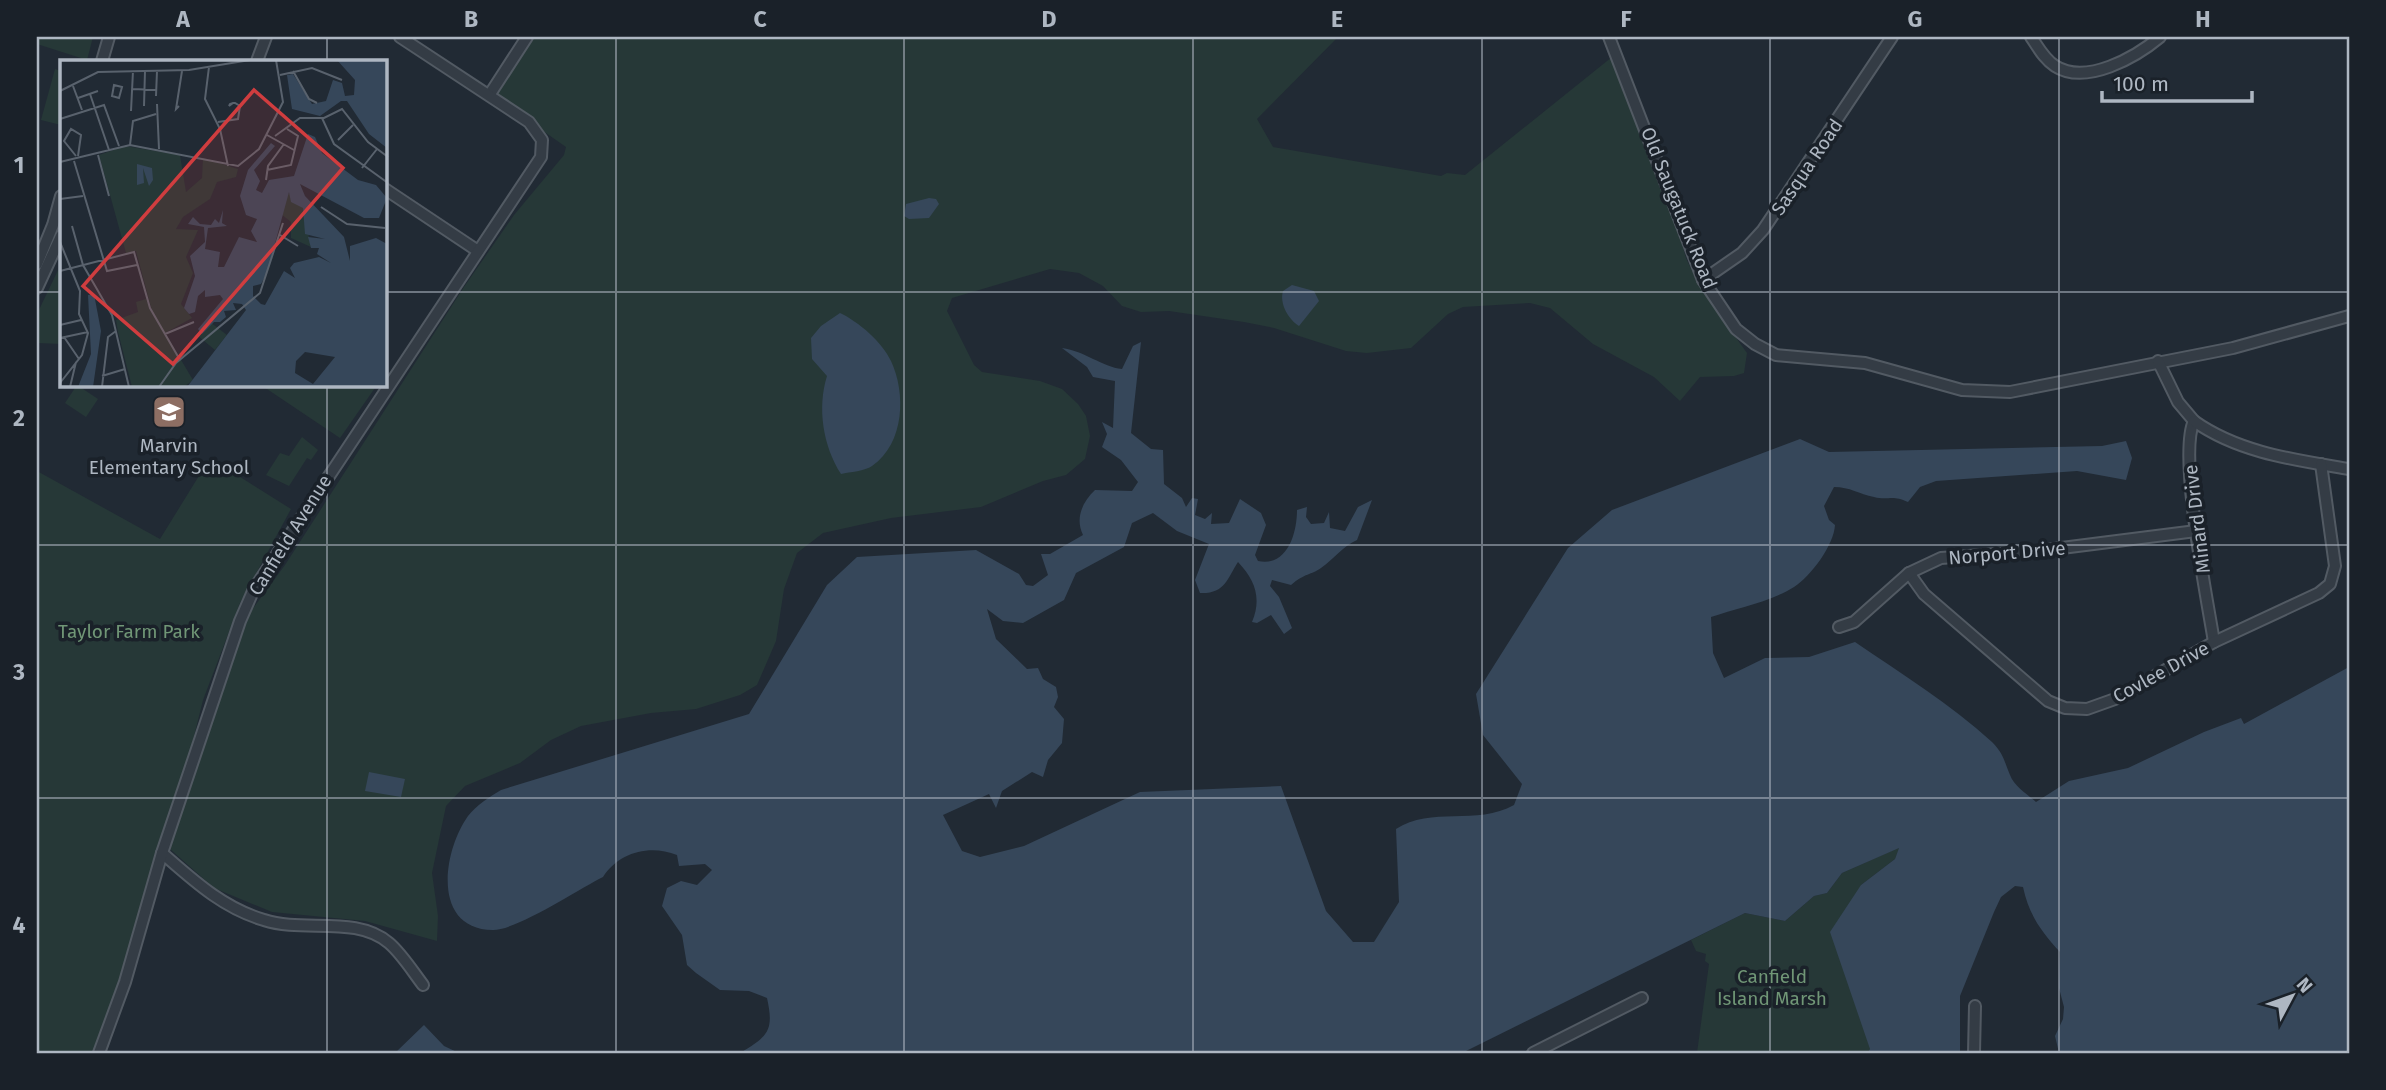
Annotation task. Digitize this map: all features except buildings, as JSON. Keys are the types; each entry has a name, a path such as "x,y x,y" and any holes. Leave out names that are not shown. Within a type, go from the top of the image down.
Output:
{"street":[{"path":"102,60 109,37"},
{"path":"257,60 266,37"},
{"path":"400,37 490,94 527,37"},
{"name":"Old Saugatuck Road","path":"1609,37 1703,280 1736,329 1755,344 1776,355 1864,363 1962,390 1993,393 2032,388 2233,348 2349,316"},
{"name":"Sasqua Road","path":"1703,280 1742,253 1763,230 1892,37"},
{"path":"2031,37 2047,60 2057,68 2091,72 2116,63 2160,37"},
{"name":"Canfield Avenue","path":"99,1053 125,982 162,853 240,621 254,589 478,251 535,170 541,157 542,140 529,122 490,94"},
{"path":"387,190 478,251"},
{"path":"37,264 58,222"},
{"path":"37,288 60,238"},
{"path":"2158,361 2178,402 2194,421 2214,435 2237,446 2349,469"},
{"name":"Minard Drive","path":"2194,421 2188,445 2196,531 2214,642"},
{"name":"Covlee Drive","path":"1909,573 1924,594 2006,668 2048,701 2066,708 2087,709 2115,699 2214,642 2319,593 2330,584 2335,559 2321,464"},
{"name":"Norport Drive","path":"1839,627 1854,622 1909,573 1941,558 1961,554 2038,551 2196,531"},
{"path":"162,853 204,890 235,910 267,922 348,927 375,933 391,944 423,985"},
{"path":"1538,1052 1642,998"},
{"path":"1974,1053 1975,1006"}],"green space":[{"path":"37,37 93,37 87,60 37,44"},
{"path":"531,37 1338,37 1257,119 1273,147 1441,176 1447,173 1465,175 1612,57 1672,209 1686,258 1699,286 1747,353 1744,373 1700,377 1680,401 1654,377 1593,344 1550,308 1530,303 1463,307 1448,314 1411,348 1367,353 1346,351 1274,328 1244,322 1169,311 1141,312 1122,306 1103,286 1079,273 1050,269 952,298 947,311 974,365 982,372 1040,381 1062,389 1078,404 1086,416 1090,436 1085,459 1066,475 1043,481 981,507 891,518 823,533 797,553 784,589 776,641 757,685 740,695 696,709 651,713 581,726 551,740 520,763 465,786 446,806 432,873 438,916 437,941 365,921 272,912 214,888 170,849 216,697 243,622 285,565 464,287 514,215 564,155 566,147 493,96"},
{"path":"55,69 60,71 60,125 41,120"},
{"path":"60,266 60,344 37,343 37,314"},
{"path":"76,387 98,399 86,417 65,403"},
{"path":"264,387 376,387 340,438"},
{"path":"302,437 318,450 311,460 307,458 289,486 266,475 280,453 289,456"},
{"name":"Taylor Farm Park","path":"210,458 291,509 240,603 203,700 163,860 94,1053 37,1053 37,471 160,539"},
{"name":"Canfield Island Marsh","path":"1900,847 1895,859 1861,885 1870,1049 1867,1053 1697,1053 1709,964 1705,961 1706,954 1696,951 1691,940 1745,913 1785,921 1814,896 1827,893 1842,873"}],"water":[{"path":"929,198 936,199 939,204 929,218 909,219 904,216 906,204"},
{"path":"1292,285 1314,291 1319,301 1299,326 1288,316 1282,301 1283,291"},
{"path":"840,313 869,333 887,354 896,374 900,402 896,431 883,456 869,468 841,474 826,439 822,414 827,376 812,359 811,338 821,326"},
{"path":"1141,342 1131,433 1151,449 1163,450 1164,484 1182,498 1186,507 1192,498 1198,499 1195,515 1205,519 1212,513 1211,524 1229,523 1240,499 1261,513 1266,525 1255,555 1258,561 1268,562 1283,554 1295,529 1297,510 1307,507 1306,517 1311,524 1324,523 1329,512 1330,528 1345,531 1358,507 1372,500 1357,540 1321,568 1291,585 1272,580 1270,586 1279,597 1292,628 1284,634 1271,615 1257,623 1252,622 1256,605 1255,590 1249,576 1238,562 1220,588 1200,593 1195,580 1209,544 1177,531 1153,513 1132,523 1124,547 1076,573 1064,600 1023,623 1003,621 987,609 996,639 1027,669 1038,668 1043,679 1056,687 1058,697 1054,707 1064,719 1062,743 1048,760 1043,777 1032,772 1002,791 996,808 989,794 943,815 962,851 980,857 1024,846 1140,792 1281,786 1326,911 1353,942 1374,942 1399,902 1396,829 1424,818 1485,814 1514,805 1522,784 1483,735 1476,694 1568,548 1612,510 1800,439 1829,452 2102,446 2126,441 2132,458 2126,480 2077,471 1936,481 1920,487 1908,502 1834,487 1824,506 1829,520 1835,525 1834,533 1814,568 1801,582 1785,592 1711,617 1713,653 1724,678 1765,658 1809,657 1855,642 1943,702 1992,742 2001,754 2014,783 2036,802 2069,781 2128,768 2204,732 2241,718 2244,724 2349,667 2349,1053 2059,1053 2055,1036 2063,1019 2064,1007 2059,988 2060,952 2037,922 2023,887 2015,886 2001,897 1960,996 1960,1053 1867,1053 1870,1049 1830,932 1861,885 1895,859 1899,848 1842,873 1827,893 1814,896 1785,921 1745,913 1462,1053 740,1053 757,1042 767,1031 770,1018 767,998 749,991 720,990 696,973 687,965 682,935 662,906 667,888 681,881 697,885 712,870 705,864 679,866 677,855 656,850 636,852 618,861 603,877 548,908 504,928 493,930 473,926 459,917 451,903 449,867 459,831 475,808 501,790 749,714 827,585 857,557 976,550 1019,574 1026,585 1033,586 1048,575 1041,554 1050,554 1083,535 1080,517 1083,505 1090,495 1095,490 1132,491 1138,482 1121,460 1102,447 1107,434 1102,422 1113,428 1115,381 1093,377 1087,367 1062,348 1122,369 1133,346"},
{"path":"369,772 405,779 401,797 365,791"},
{"path":"424,1025 444,1046 459,1053 395,1053"}],"place":[{"name":"Marvin Elementary School","path":"169,412"}]}
